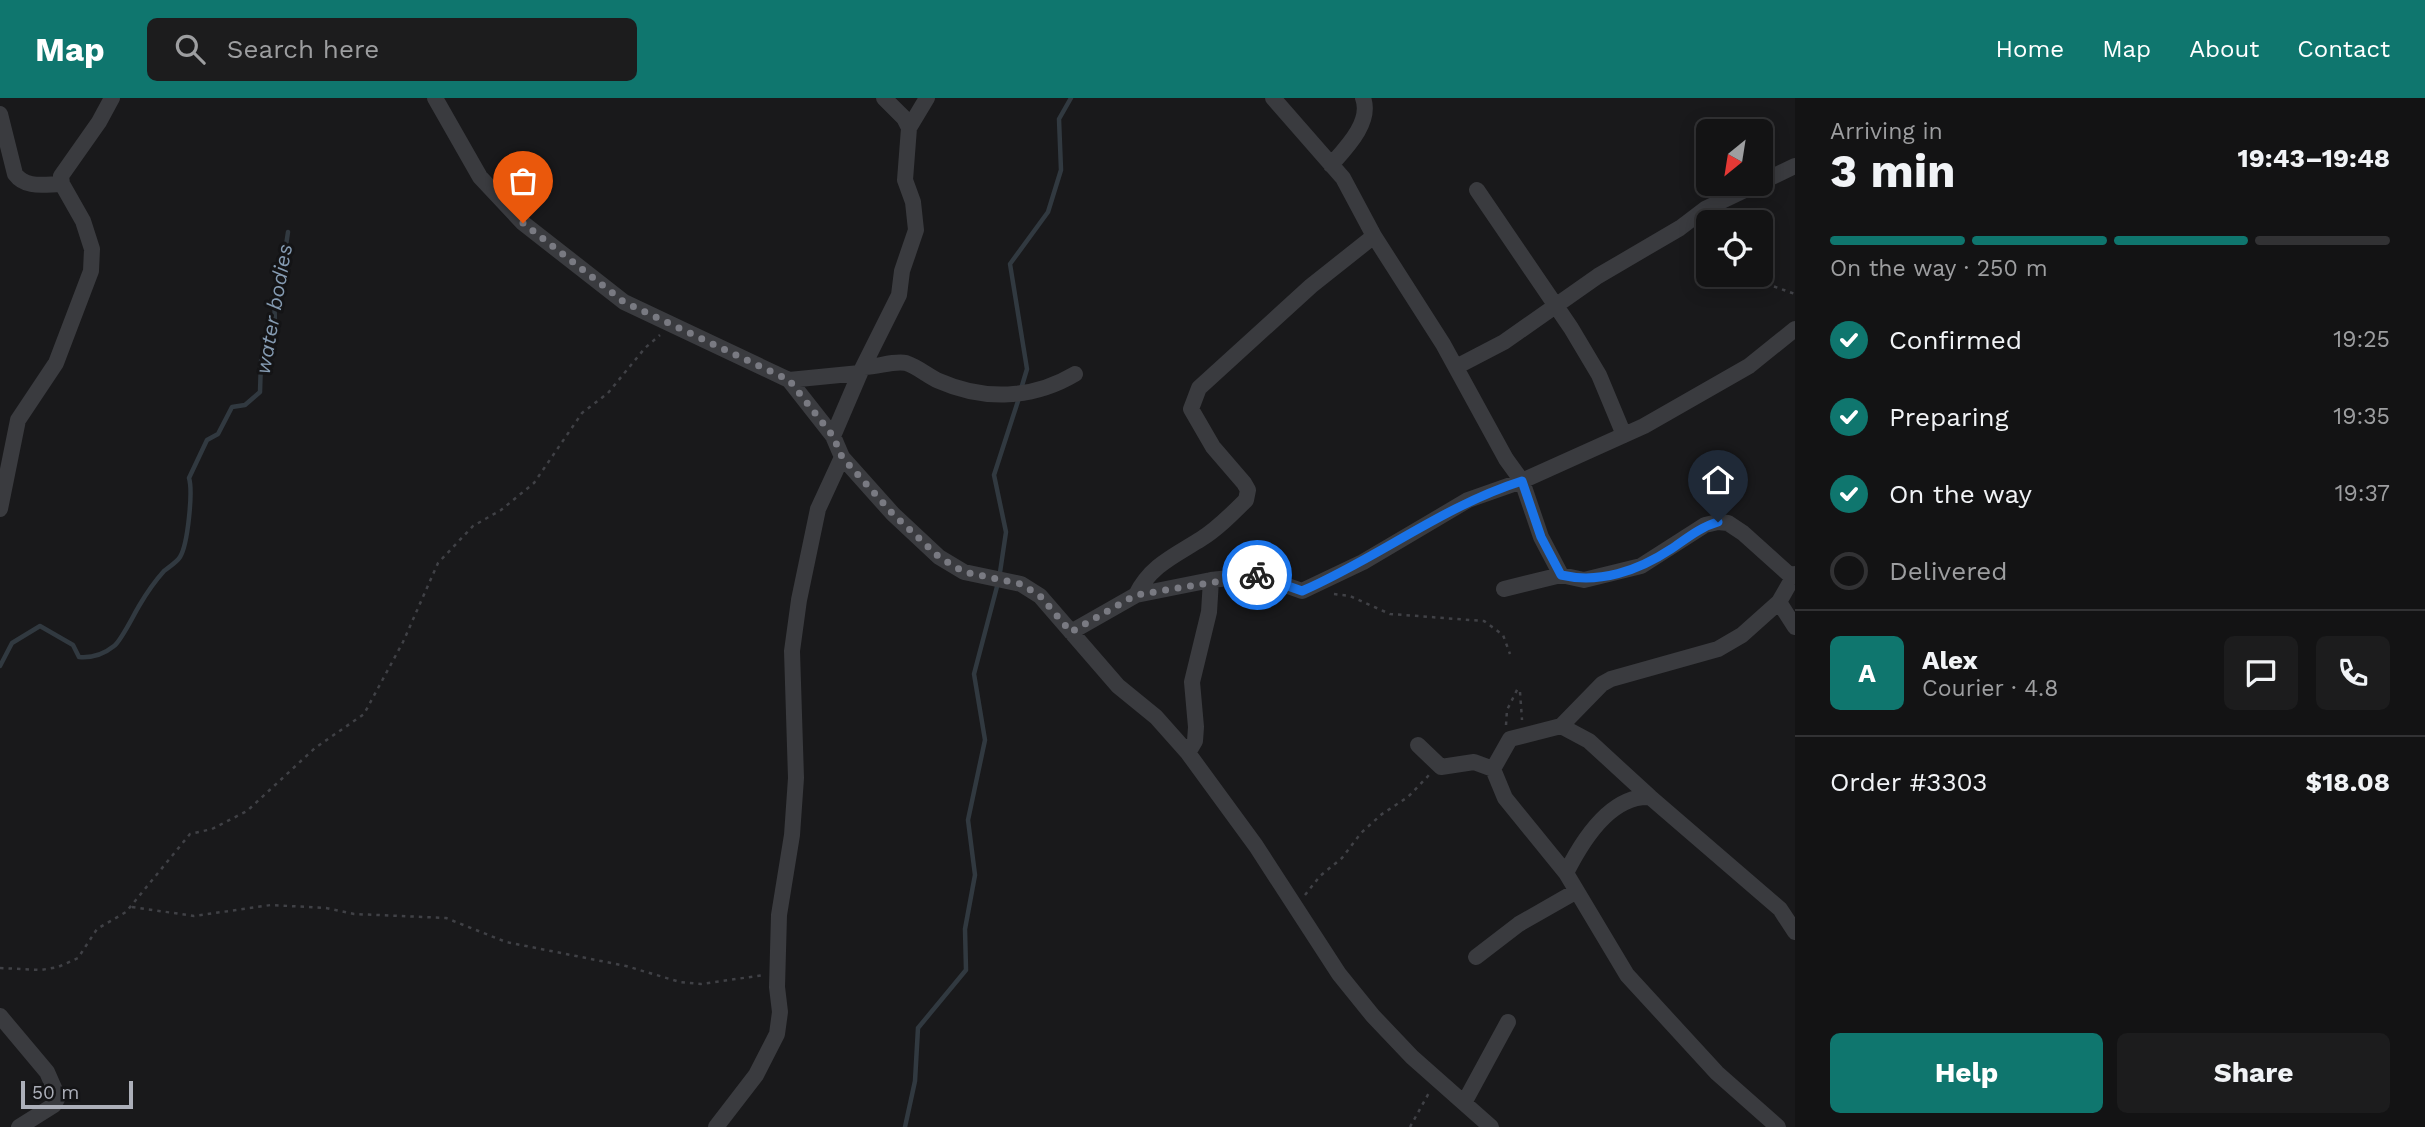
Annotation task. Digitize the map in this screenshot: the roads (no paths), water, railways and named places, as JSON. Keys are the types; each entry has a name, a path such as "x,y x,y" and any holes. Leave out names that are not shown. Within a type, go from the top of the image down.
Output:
{"street":[{"path":"0,509 18,420 56,363 91,271 92,249 83,221 62,184 64,169 99,122 112,98"},
{"path":"435,98 480,177 500,201 624,302 789,380 833,436 842,457 893,514 939,557 964,572 1021,584 1040,596 1118,685 1156,717 1188,753 1256,846 1295,910 1356,995 1412,1057 1491,1127"},
{"path":"884,98 904,118 909,128"},
{"path":"833,436 861,370 899,295 902,271 916,230 913,202 905,180 909,128 927,98"},
{"path":"1273,98 1331,165 1362,209 1374,236 1456,367 1506,459 1522,481 1541,537 1561,575"},
{"path":"1331,165 1347,147 1365,114 1363,98"},
{"path":"0,114 15,174 20,181 29,184 62,184"},
{"path":"1456,367 1504,342 1598,276 1680,228 1706,209 1795,166"},
{"path":"1477,190 1599,375 1624,435"},
{"path":"1136,595 1142,583 1158,565 1203,538 1246,500 1248,490 1244,483 1213,447 1191,409 1199,388 1311,286 1374,236"},
{"path":"1071,632 1136,595 1211,580 1257,575 1302,591 1363,562 1468,500 1522,481 1644,426 1749,366 1795,329"},
{"path":"789,380 903,362 949,386 992,394 1019,395 1044,390 1075,374"},
{"path":"716,1127 770,1051 780,1012 779,915 792,835 796,778 792,651 799,600 818,509 842,457"},
{"path":"1504,589 1561,575 1584,580 1641,566 1705,526 1718,522 1728,523 1743,533 1793,575 1779,602 1742,635 1718,649 1602,684 1561,726 1510,739 1494,762 1493,769 1505,798 1566,873 1627,975 1651,1005 1717,1073 1778,1127"},
{"path":"1188,753 1195,741 1196,727 1192,682 1209,612 1211,580"},
{"path":"1779,602 1795,628"},
{"path":"1561,726 1589,741 1780,909 1795,932"},
{"path":"1418,745 1441,767 1474,762 1493,769"},
{"path":"1566,873 1602,818 1636,796 1650,797"},
{"path":"1476,957 1519,924 1575,892"},
{"path":"0,1016 47,1072 58,1097 54,1105 19,1127"},
{"path":"1464,1103 1508,1021"}],"waterway":[{"path":"1021,389 1027,369 1010,264 1048,212 1061,170 1059,119 1071,98"},
{"name":"water bodies","path":"0,666 12,643 40,626 73,645 79,657 106,652 120,639 157,579 180,557 189,518 189,478 207,440 218,434 232,407 245,405 260,392 261,361 275,323 274,294 281,279 288,232"},
{"path":"905,1127 915,1081 918,1028 966,970 965,929 975,875 968,820 985,740 974,674 999,579 1006,532 994,475 1019,398"}]}
